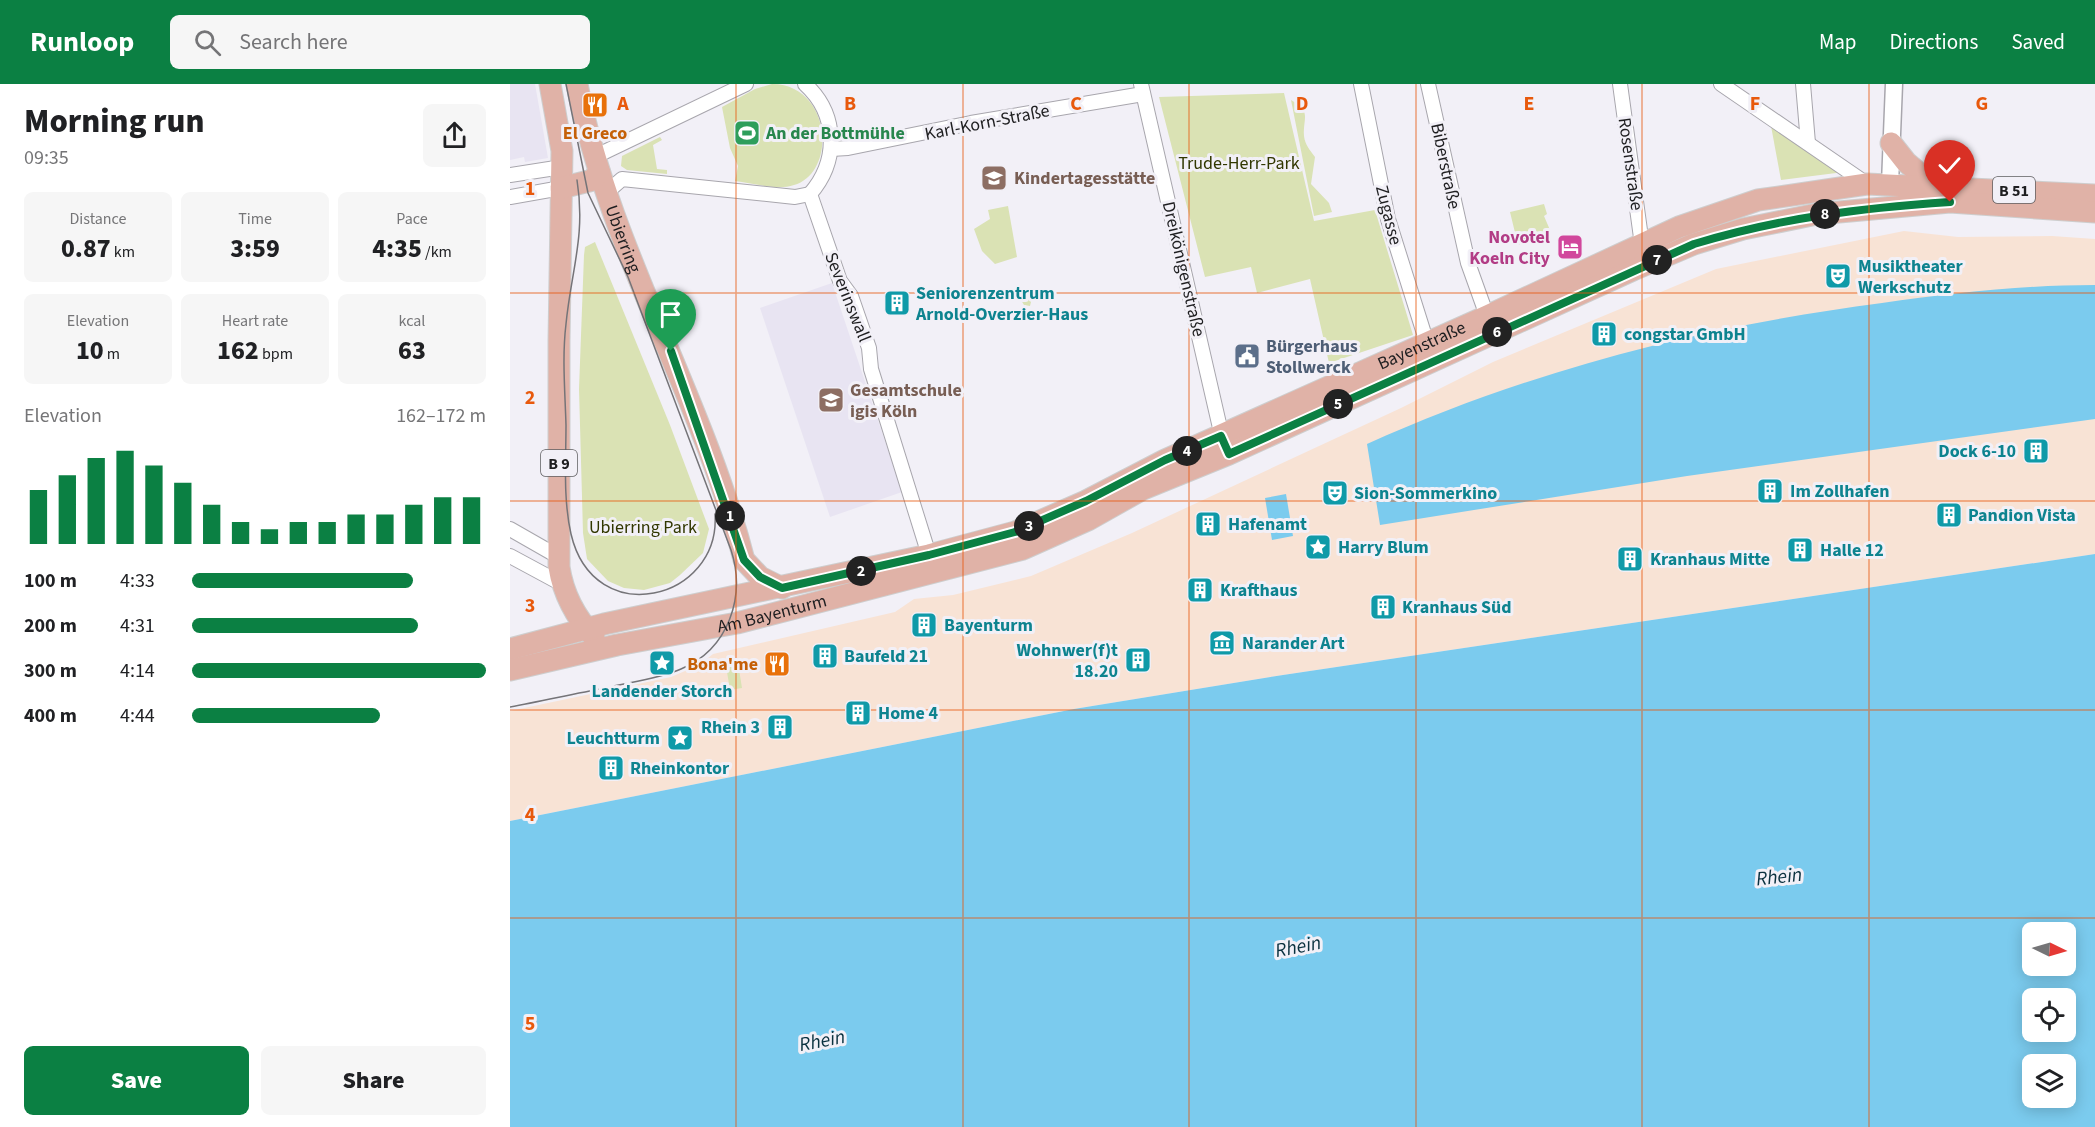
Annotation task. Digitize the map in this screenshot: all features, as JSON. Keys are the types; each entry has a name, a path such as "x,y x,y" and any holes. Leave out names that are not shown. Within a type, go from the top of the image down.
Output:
{"main road":[{"name":"B 9","path":"550,84 562,151 559,557 562,584 559,630 552,638"},
{"name":"Ubierring","path":"577,84 597,164 674,360 744,560 760,577 782,588"},
{"path":"1891,143 1906,162 1933,185"},
{"path":"562,178 593,180 597,164"},
{"name":"Bayenstraße","path":"960,565 1023,549 1059,534 1225,445 1427,344 1666,233 1758,200 1867,184 1890,184"},
{"path":"1876,208 1890,184"},
{"name":"B 51","path":"1890,184 2095,195"},
{"name":"B 51","path":"1876,208 1950,202 2095,212"},
{"name":"Bayenstraße","path":"929,555 1015,532 1086,501 1165,460 1225,445 1694,244 1761,225 1817,214 1876,208"},
{"path":"1665,256 1669,246 1666,233"},
{"name":"Am Bayenturm","path":"510,670 617,645 737,623 785,610 885,575 929,555"},
{"path":"676,634 717,613 739,584 744,560"},
{"name":"Am Bayenturm","path":"587,629 782,588 960,565"},
{"name":"B 9","path":"562,584 587,629 602,642 617,645"},
{"path":"782,588 777,594 776,604 785,610"},
{"name":"B 51","path":"510,649 587,629"}],"street":[{"path":"597,164 746,84"},
{"path":"607,192 622,179 795,197 810,194 825,174 831,148 828,116 822,104 805,84"},
{"name":"Zugasse","path":"1361,84 1388,219 1427,344"},
{"name":"Biberstraße","path":"1428,84 1468,263 1487,316"},
{"name":"Rosenstraße","path":"1620,84 1642,245"},
{"path":"1721,84 1867,184"},
{"path":"1803,84 1808,143"},
{"path":"1890,184 1894,84"},
{"name":"Karl-Korn-Straße","path":"831,148 848,148 1142,89"},
{"name":"Dreikönigenstraße","path":"1142,89 1187,274 1225,445"},
{"path":"510,175 562,178"},
{"path":"510,197 562,178"},
{"name":"Severinswall","path":"810,194 840,281 851,296 869,348 871,369 929,555"},
{"path":"510,529 559,557"},
{"path":"510,556 562,584"}],"shaded area":[{"path":"510,84 535,84 548,158 525,162 524,157 510,160"},
{"path":"1904,231 1958,237 2052,236 2095,239 2095,554 1283,675 1074,709 510,821 510,711 671,677 699,665 713,654 895,612 914,599 953,595 1031,576 1132,533 1401,408 1493,362 1716,269"},
{"name":"Gesamtschule igis Köln","path":"832,283 902,492 830,517 760,308"}],"green space":[{"path":"772,84 792,88 807,98 822,130 822,147 817,164 808,177 787,187 735,181 738,166 730,148 722,107 755,89"},
{"name":"Trude-Herr-Park","path":"1284,93 1314,221 1375,210 1413,335 1329,363 1310,279 1257,293 1251,267 1205,277 1159,97"},
{"path":"1291,100 1298,104 1304,112 1305,139 1315,157 1311,184 1329,203 1332,212 1314,216"},
{"path":"1771,126 1844,172 1781,180"},
{"path":"660,137 662,140 653,145 657,169 667,170 667,174 627,170 621,166 622,156"},
{"path":"1544,204 1547,214 1544,216 1550,230 1518,245 1510,212"},
{"path":"1008,206 1017,257 995,264 982,251 974,229 990,219 988,210"},
{"name":"Ubierring Park","path":"595,242 670,425 709,529 703,553 680,575 670,583 644,590 624,588 608,581 587,559 583,533 579,389 584,255 585,247"},
{"path":"1027,289 1033,294 1030,306 1024,305 1018,295"},
{"path":"738,663 742,688 730,690 726,666"}],"water":[{"path":"2095,285 2095,419 1687,476 1380,525 1367,444 1492,394 1620,354 1750,324 1961,293 2042,286"},
{"path":"1286,494 1293,536 1272,540 1265,498"},
{"name":"Rhein","path":"2095,554 2095,1127 510,1127 510,821 1074,709 1283,675"}],"tram line":[{"path":"510,707 644,680 681,669 698,660 722,635 730,619 736,585 731,550 628,277 588,193 566,84"},
{"path":"577,180 579,236 568,305 564,349 566,493 571,534 584,565 604,584 628,593 654,593 678,584 698,567 711,544 715,514"}],"place":[{"name":"El Greco","path":"595,105"},
{"name":"An der Bottmühle","path":"747,133"},
{"name":"Kindertagesstätte","path":"994,178"},
{"name":"Novotel Koeln City","path":"1570,247"},
{"name":"Musiktheater Werkschutz","path":"1838,276"},
{"name":"Seniorenzentrum Arnold-Overzier-Haus","path":"897,303"},
{"name":"congstar GmbH","path":"1604,334"},
{"name":"Bürgerhaus Stollwerck","path":"1247,356"},
{"name":"Gesamtschule igis Köln","path":"831,400"},
{"name":"Dock 6-10","path":"2036,451"},
{"name":"Im Zollhafen","path":"1770,491"},
{"name":"Sion-Sommerkino","path":"1335,493"},
{"name":"Pandion Vista","path":"1949,515"},
{"name":"Hafenamt","path":"1208,524"},
{"name":"Harry Blum","path":"1318,547"},
{"name":"Halle 12","path":"1800,550"},
{"name":"Kranhaus Mitte","path":"1630,559"},
{"name":"Krafthaus","path":"1200,590"},
{"name":"Kranhaus Süd","path":"1383,607"},
{"name":"Bayenturm","path":"924,625"},
{"name":"Narander Art","path":"1222,643"},
{"name":"Baufeld 21","path":"825,656"},
{"name":"Wohnwer(f)t 18.20","path":"1138,660"},
{"name":"Landender Storch","path":"662,663"},
{"name":"Bona'me","path":"777,664"},
{"name":"Home 4","path":"858,713"},
{"name":"Rhein 3","path":"780,727"},
{"name":"Leuchtturm","path":"680,738"},
{"name":"Rheinkontor","path":"611,768"}],"route":[{"path":"671,351 740,542 744,560 760,577 782,588 929,555 1015,532 1086,501 1165,460 1221,436 1229,454 1694,244 1743,229 1817,214 1950,202"}]}
